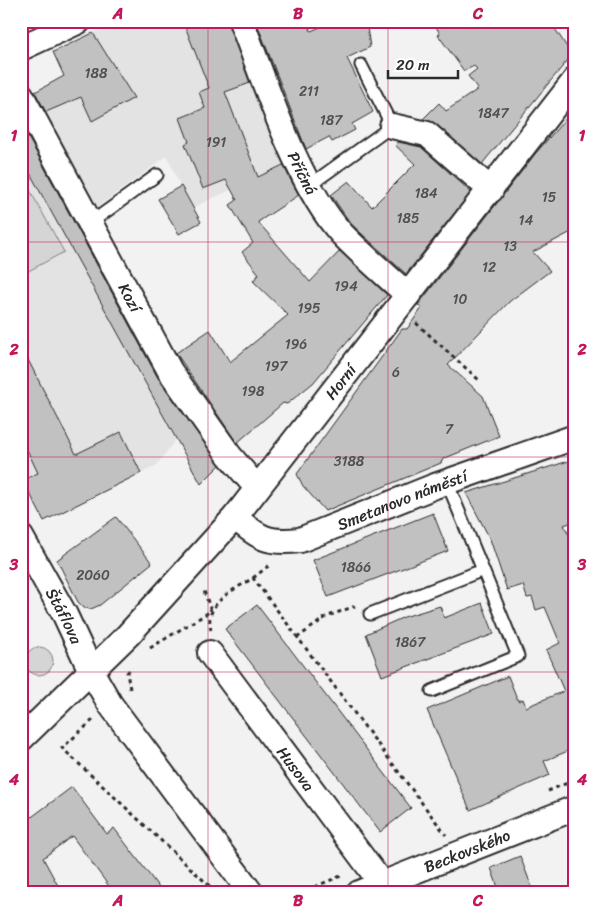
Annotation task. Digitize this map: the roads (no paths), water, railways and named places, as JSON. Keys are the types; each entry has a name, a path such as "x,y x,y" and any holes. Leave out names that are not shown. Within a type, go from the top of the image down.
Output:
{"street":[{"path":"21,48 79,21"},
{"name":"Příčná","path":"242,21 293,152 310,185 341,233 408,295"},
{"name":"Horní","path":"21,738 90,671 136,644 575,80"},
{"name":"Kozí","path":"21,95 170,371 229,455 256,488"},
{"path":"392,126 427,134 491,190"},
{"name":"Smetanovo náměstí","path":"235,517 252,532 265,540 281,542 300,540 448,482 575,437"},
{"name":"Štáflova","path":"21,537 73,631 90,671"},
{"name":"Husova","path":"210,653 382,884"},
{"path":"90,671 110,704 251,893"},
{"name":"Beckovského","path":"359,893 575,808"}],"lane":[{"path":"310,185 392,126 361,65"},
{"path":"90,223 157,175"},
{"path":"432,691 518,656 448,482"},
{"path":"370,614 483,570"}]}
